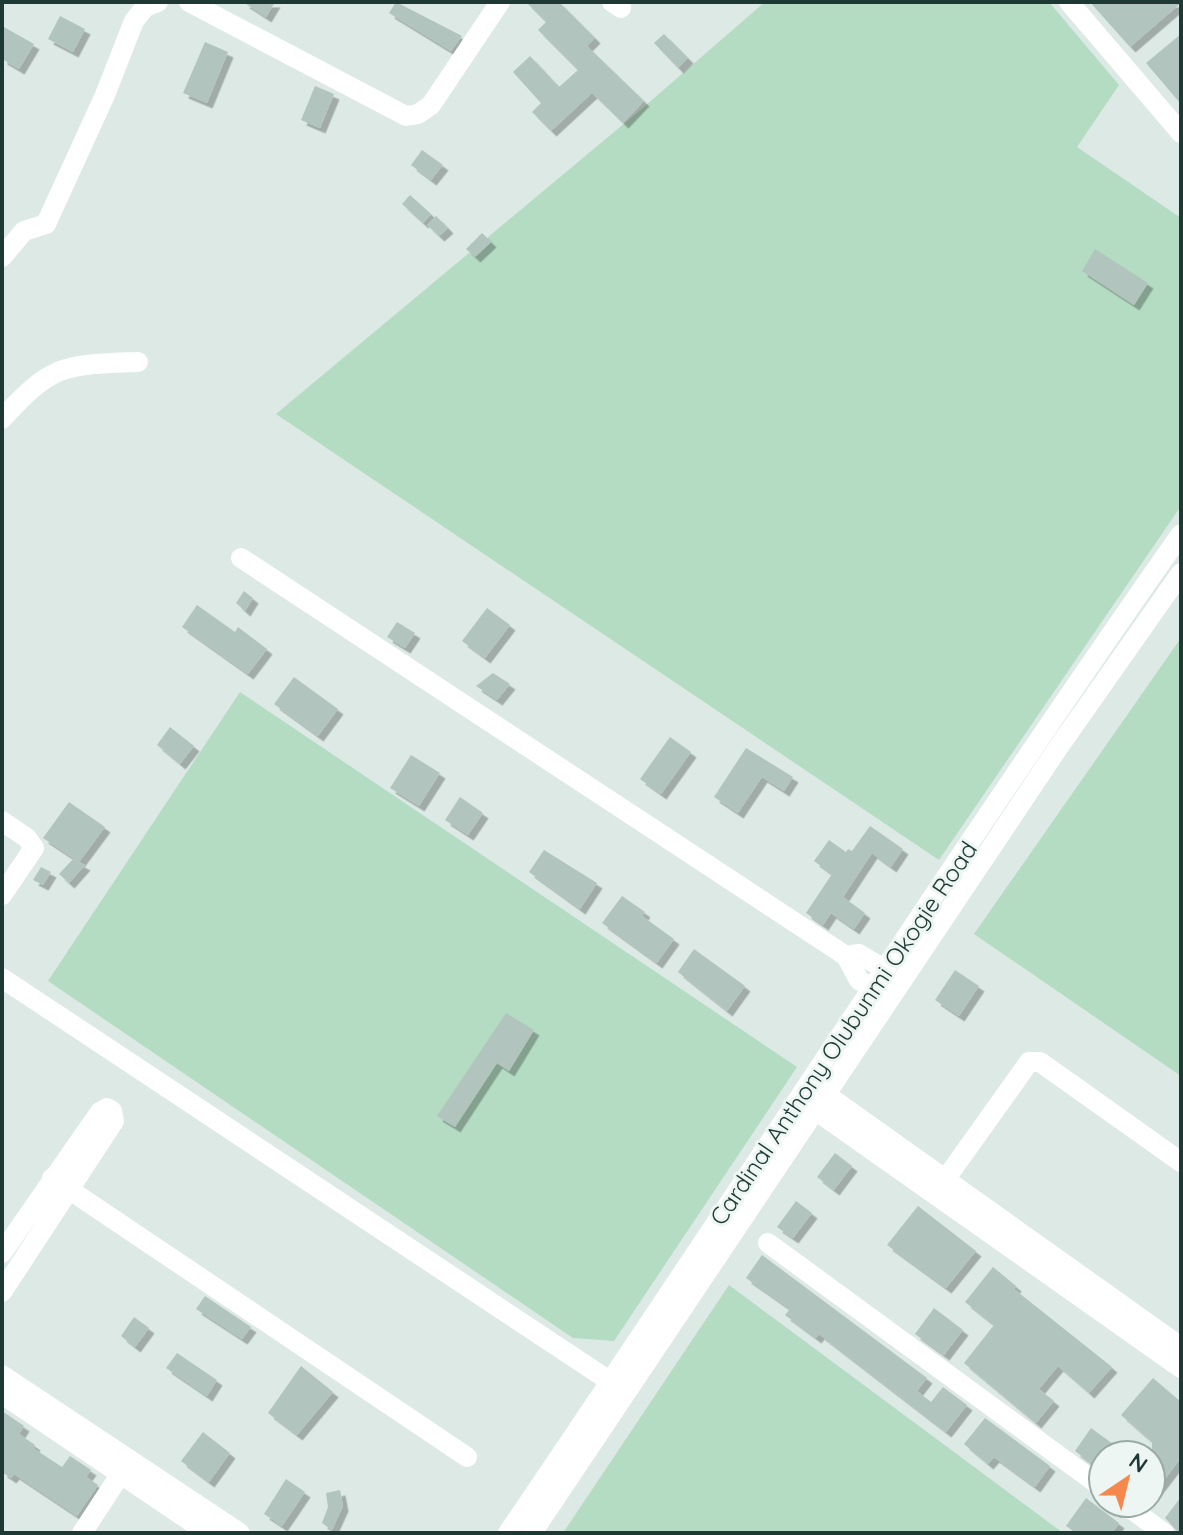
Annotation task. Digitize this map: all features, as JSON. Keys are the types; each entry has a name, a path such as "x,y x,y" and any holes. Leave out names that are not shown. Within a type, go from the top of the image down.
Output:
{"street":[{"path":"189,2 406,116 418,114 431,105 500,2"},
{"path":"1069,2 1181,133"},
{"path":"3,254 24,231 46,224 105,95 134,21 149,4"},
{"path":"2,419 32,386 51,373 87,364 138,362"},
{"name":"Cardinal Anthony Olubunmi Okogie Road","path":"508,1533 874,990 1035,742 1181,534"},
{"path":"241,558 846,956 859,980 874,990"},
{"name":"Cardinal Anthony Olubunmi Okogie Road","path":"532,1533 823,1104 1058,748 1181,573"},
{"path":"2,821 27,838 34,848 2,895"},
{"path":"846,956 859,954 886,970"},
{"path":"2,978 611,1382"},
{"path":"940,1188 1029,1062 1040,1062 1181,1162"},
{"path":"823,1104 1181,1368"},
{"path":"2,1253 60,1184"},
{"path":"2,1292 60,1184"},
{"path":"60,1184 467,1457"},
{"path":"940,1188 1181,1347"},
{"path":"768,1243 1087,1476"},
{"path":"2,1375 208,1533"},
{"path":"2,1394 240,1533"},
{"path":"82,1533 125,1468"},
{"path":"1145,1519 1164,1533"}],"green space":[{"path":"765,2 1049,2 1119,85 1077,147 1181,218 1181,506 939,860 276,414"},
{"path":"1181,638 1181,1076 974,934"},
{"path":"240,692 797,1067 614,1341 573,1338 48,981"},
{"path":"729,1285 1063,1533 563,1533"}],"building":[{"path":"243,2 275,2 266,17"},
{"path":"396,2 462,36 451,51 389,13"},
{"path":"526,2 559,2 595,38 587,46 644,101 623,123 592,93 551,131 532,112 541,103 513,72 530,56 559,87 578,70 538,30 546,22"},
{"path":"1090,2 1181,2 1181,3 1130,47"},
{"path":"60,16 85,29 73,52 48,39"},
{"path":"2,26 34,44 19,69 2,59"},
{"path":"664,34 688,58 678,68 654,43"},
{"path":"1181,34 1181,104 1146,63"},
{"path":"205,42 228,52 207,103 183,93"},
{"path":"315,86 334,94 320,128 301,120"},
{"path":"422,150 443,165 431,180 411,165"},
{"path":"410,195 431,214 423,223 402,204"},
{"path":"436,216 448,228 439,236 427,225"},
{"path":"482,233 491,242 475,257 466,249"},
{"path":"1095,249 1148,283 1134,305 1082,271"},
{"path":"244,591 253,598 245,611 236,603"},
{"path":"197,605 235,632 238,627 267,649 248,674 182,627"},
{"path":"487,608 510,625 485,658 462,641"},
{"path":"397,622 415,633 405,648 387,637"},
{"path":"493,673 510,684 497,700 476,686"},
{"path":"294,677 338,709 318,736 274,704"},
{"path":"170,727 194,746 180,764 157,745"},
{"path":"670,737 691,752 661,794 640,779"},
{"path":"746,748 793,777 784,791 762,777 738,813 714,797"},
{"path":"411,755 440,773 419,806 390,788"},
{"path":"460,797 483,813 468,835 445,820"},
{"path":"69,802 105,827 79,862 43,838"},
{"path":"870,826 903,849 891,867 872,853 843,897 865,913 854,929 831,913 823,925 806,913 832,874 814,861 829,840 846,852 848,849 852,851"},
{"path":"544,850 597,883 580,909 529,872"},
{"path":"73,859 85,865 69,883 59,874"},
{"path":"41,867 51,872 43,885 33,880"},
{"path":"622,896 645,912 642,916 674,939 657,963 602,923"},
{"path":"694,949 745,986 727,1011 678,972"},
{"path":"955,970 979,986 959,1016 935,1000"},
{"path":"506,1013 534,1030 509,1071 497,1063 455,1127 437,1116"},
{"path":"835,1153 852,1166 834,1190 817,1177"},
{"path":"796,1201 812,1213 793,1238 777,1227"},
{"path":"918,1206 976,1251 946,1288 887,1245"},
{"path":"762,1255 927,1378 917,1391 931,1402 943,1387 967,1405 946,1432 819,1334 816,1338 785,1315 790,1309 746,1278"},
{"path":"993,1267 1016,1286 1014,1289 1112,1367 1089,1393 1058,1366 1039,1389 1054,1401 1036,1423 964,1363 994,1325 965,1302"},
{"path":"205,1296 251,1327 242,1339 196,1309"},
{"path":"934,1308 963,1330 944,1355 915,1334"},
{"path":"134,1317 149,1328 135,1347 121,1336"},
{"path":"177,1353 217,1380 207,1396 166,1368"},
{"path":"301,1366 333,1392 297,1435 268,1413"},
{"path":"1153,1378 1181,1402 1181,1458 1167,1476 1167,1439 1149,1439 1121,1415"},
{"path":"2,1411 24,1426 19,1434 35,1445 33,1448 62,1467 70,1456 91,1470 86,1477 98,1485 77,1516 14,1474 11,1478 2,1472"},
{"path":"985,1418 1050,1466 1035,1487 994,1457 988,1464 964,1444"},
{"path":"1091,1428 1106,1439 1087,1439 1087,1460 1075,1451"},
{"path":"203,1432 230,1453 209,1482 181,1461"},
{"path":"286,1479 305,1492 282,1526 264,1514"},
{"path":"340,1490 343,1506 332,1530 322,1523 328,1507 326,1493"},
{"path":"1181,1497 1181,1533 1166,1519"},
{"path":"1086,1498 1087,1519 1114,1519 1119,1523 1112,1533 1076,1533 1066,1526"}]}
